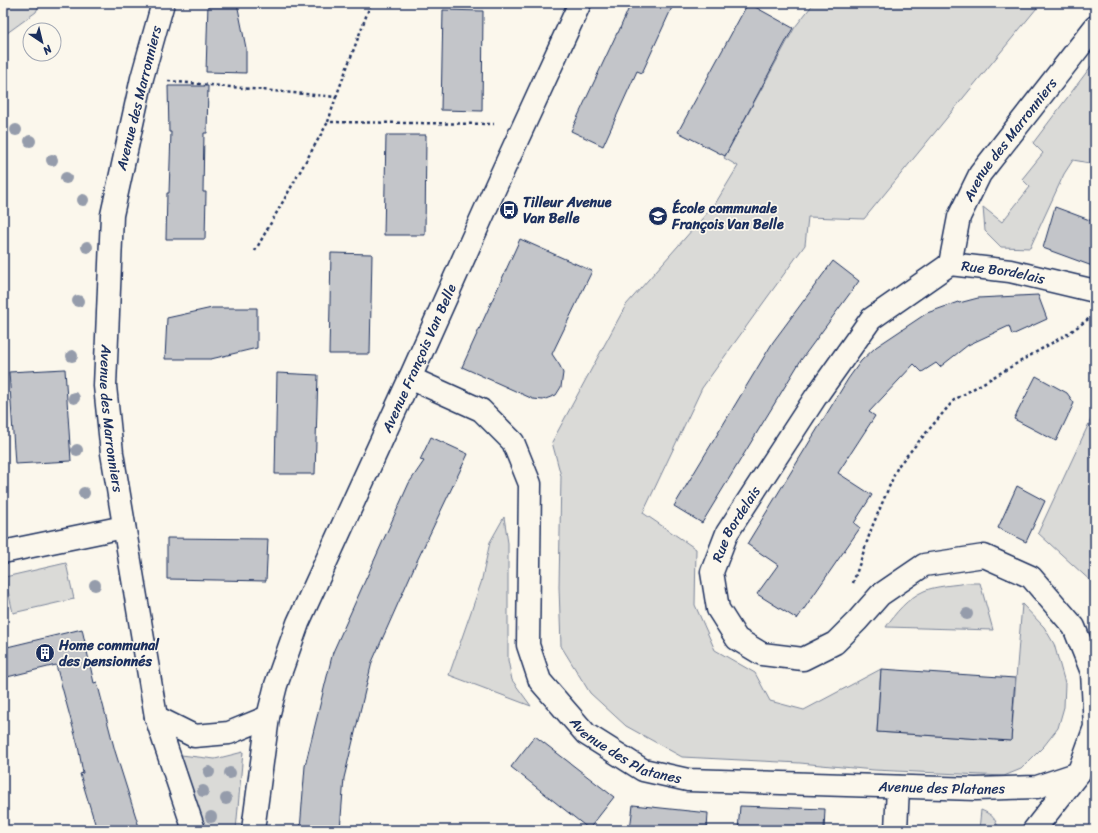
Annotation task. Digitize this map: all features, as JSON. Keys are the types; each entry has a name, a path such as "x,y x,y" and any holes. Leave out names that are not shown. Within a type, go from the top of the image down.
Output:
{"street":[{"name":"Avenue des Marronniers","path":"163,3 142,78 112,215 105,386 112,453 156,717 194,830"},
{"name":"Avenue François Van Belle","path":"253,830 268,717 276,685 298,624 580,3"},
{"name":"Avenue des Marronniers","path":"950,264 959,217 980,174 1095,27"},
{"name":"Rue Bordelais","path":"1034,830 1086,770 1095,727 1092,672 1074,627 1032,577 984,556 924,566 880,595 835,643 803,659 762,654 737,639 718,609 712,572 727,533 815,398 871,319 950,264 1010,271 1095,291"},
{"name":"Avenue des Platanes","path":"410,378 481,410 513,442 530,484 528,645 540,682 586,734 643,770 688,780 976,789 1037,787 1086,770"},
{"path":"3,552 124,527"},
{"path":"156,717 194,736 229,733 268,717"},
{"path":"896,830 898,787"}],"path":[{"path":"255,251 328,122 371,3"},
{"path":"142,78 336,97"},
{"path":"328,122 524,124"},
{"path":"857,621 848,596 872,527 898,466 954,400 1069,333 1095,313"}],"shaded area":[{"path":"3,3 40,3 36,12 3,36"},
{"path":"814,3 1041,3 864,219 808,217 805,245 702,388 643,513 696,549 695,605 715,650 755,673 770,701 804,710 881,669 877,732 1011,741 1022,604 1044,627 1054,644 1065,683 1064,707 1058,728 1044,746 1021,769 1004,776 874,770 800,763 682,757 626,726 590,693 561,646 559,587 561,476 552,442 626,305 715,204 738,166 724,158 795,27"},
{"path":"1095,61 1095,164 1073,160 1064,174 1030,248 1001,247 985,231 983,207 1002,222 1030,187 1022,179 1043,153 1033,143"},
{"path":"1092,417 1095,417 1095,585 1038,533"},
{"path":"504,517 508,543 508,660 512,680 531,706 449,675 481,583 490,542"},
{"path":"66,563 74,599 13,613 5,577"},
{"path":"967,583 980,583 993,630 886,627 902,606 918,594 928,589"},
{"path":"243,752 236,830 205,830 181,755 215,759"},
{"path":"981,810 993,817 999,830 979,830"}],"building":[{"path":"208,3 237,3 246,48 246,73 206,72"},
{"path":"631,3 674,3 642,73 637,71 603,146 571,131"},
{"path":"748,3 793,28 725,156 678,132"},
{"path":"443,10 483,11 482,111 441,110"},
{"path":"168,86 208,86 207,133 204,133 203,192 206,192 205,239 166,239 171,132 169,132"},
{"path":"386,135 426,135 425,235 384,235"},
{"path":"1055,207 1095,222 1095,267 1043,248"},
{"path":"520,239 592,271 552,354 563,373 561,387 556,395 543,400 533,399 462,367"},
{"path":"331,253 372,254 370,354 329,354"},
{"path":"833,261 859,281 801,360 702,523 674,506 773,342"},
{"path":"1038,295 1047,319 1012,335 1009,326 968,345 940,367 936,363 922,372 914,364 869,412 875,416 838,473 872,495 854,523 860,528 797,619 757,594 778,565 747,544 848,379 861,361 876,347 927,313 958,302 978,298"},
{"path":"212,308 257,308 257,348 211,359 165,359 167,318"},
{"path":"65,369 71,461 15,464 9,372"},
{"path":"277,373 318,375 315,474 275,474"},
{"path":"1036,376 1067,393 1074,403 1056,441 1014,419"},
{"path":"431,437 468,454 416,563 372,662 344,778 340,830 300,830 305,766 333,652 409,483 424,461 420,460"},
{"path":"1017,486 1045,501 1026,542 998,528"},
{"path":"167,538 268,539 266,581 167,579"},
{"path":"82,629 94,683 97,682 115,751 140,830 97,830 80,774 83,773 78,746 56,665 3,678 3,648"},
{"path":"881,669 1015,678 1011,741 877,732"},
{"path":"535,736 614,797 589,829 511,767"},
{"path":"633,805 708,813 707,830 630,830"},
{"path":"740,806 825,809 824,830 738,830"}],"place":[{"name":"Tilleur Avenue Van Belle","path":"509,210"},
{"name":"École communale François Van Belle","path":"658,216"},
{"name":"Home communal des pensionnés","path":"45,653"}]}
